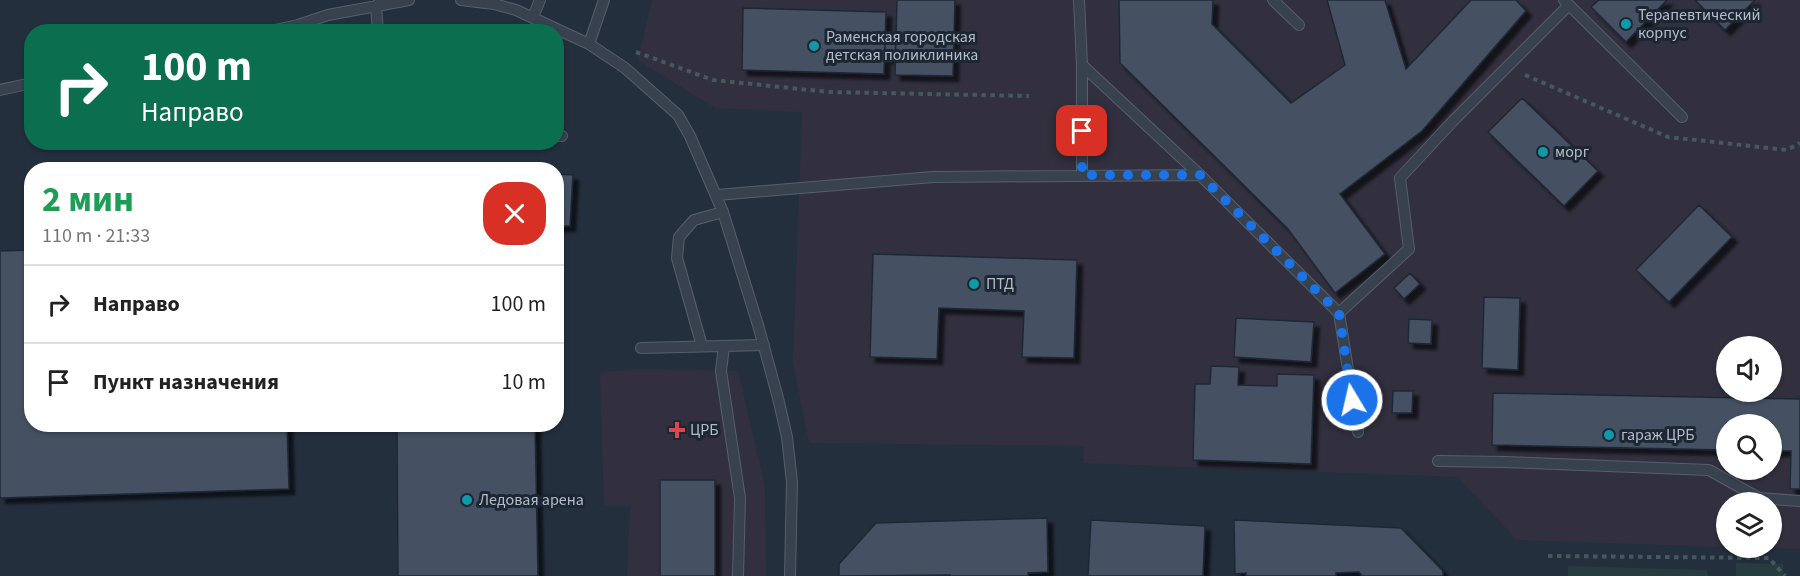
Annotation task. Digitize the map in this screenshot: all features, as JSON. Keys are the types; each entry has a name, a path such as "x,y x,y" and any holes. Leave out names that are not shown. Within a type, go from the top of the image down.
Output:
{"lane":[{"path":"301,24 379,3 409,0"},
{"path":"461,0 494,4 548,24"},
{"path":"533,17 540,0"},
{"path":"589,44 604,0"},
{"path":"1078,0 1082,65 1082,175"},
{"path":"1273,0 1299,24"},
{"path":"1339,313 1409,249 1400,178 1453,121 1509,67 1566,2 1682,117"},
{"path":"378,24 379,3"},
{"path":"564,32 589,44 625,68 678,115 717,195 764,345 785,427 792,482 790,576"},
{"path":"1082,65 1200,175 1339,313 1358,432"},
{"path":"0,90 24,85"},
{"path":"717,195 933,177 1200,175"},
{"path":"702,346 677,258 679,237 694,220 723,212"},
{"path":"640,348 764,345"},
{"path":"724,346 721,371 740,498 738,576"},
{"path":"1438,461 1709,470 1758,498 1800,501"}],"path":[{"path":"630,50 713,80 829,92 1029,96"},
{"path":"1509,67 1668,137 1787,150 1800,143"},
{"path":"1548,556 1769,558 1785,576"}],"shaded area":[{"path":"652,0 1800,0 1800,549 1782,549 1782,492 1716,492 1716,547 1517,540 1458,477 1083,463 1084,446 809,443 793,362 802,112 715,108 638,60"},
{"name":"ЦРБ","path":"640,369 738,371 765,487 766,576 627,576 630,506 604,506 600,372"}],"green space":[{"path":"1736,563 1783,564 1783,576 1736,576"},
{"path":"1568,566 1707,570 1708,576 1568,576"}],"building":[{"path":"897,0 955,0 953,76 895,75"},
{"path":"1119,0 1213,0 1212,24 1291,103 1345,65 1327,0 1385,0 1406,69 1471,0 1516,0 1526,11 1422,131 1340,194 1385,254 1335,293 1288,229 1120,63"},
{"name":"Терапевтический корпус","path":"1599,0 1667,0 1626,42 1591,7"},
{"name":"Терапевтический корпус","path":"1695,0 1755,0 1725,30"},
{"name":"Раменская городская детская поликлиника","path":"743,8 886,12 884,74 742,70"},
{"path":"885,34 896,34 895,59 885,58"},
{"name":"морг","path":"1522,98 1598,171 1564,206 1488,132"},
{"path":"564,174 573,175 570,226 564,226"},
{"path":"1699,205 1732,237 1669,302 1636,270"},
{"path":"24,250 24,432 287,432 289,489 0,498 0,251"},
{"name":"ПТД","path":"873,254 1077,260 1074,358 1022,357 1024,311 939,308 937,359 870,357"},
{"path":"1410,273 1420,284 1404,299 1394,288"},
{"path":"1484,297 1520,298 1518,370 1482,368"},
{"path":"1236,318 1314,322 1311,362 1234,357"},
{"path":"1409,319 1432,320 1431,344 1408,343"},
{"path":"1211,366 1239,367 1238,385 1277,386 1277,374 1314,375 1311,464 1193,460 1195,384 1210,384"},
{"path":"1393,391 1413,391 1412,413 1392,413"},
{"name":"гараж ЦРБ","path":"1493,393 1716,397 1716,402 1782,402 1782,399 1800,399 1800,489 1790,489 1791,451 1782,451 1782,414 1716,414 1716,450 1492,445"},
{"name":"Ледовая арена","path":"397,432 535,432 538,576 398,576"},
{"path":"660,480 715,480 715,576 660,576"},
{"path":"1047,518 1048,572 1028,573 1028,576 839,576 839,564 876,523"},
{"path":"1091,520 1205,526 1203,576 1088,576"},
{"path":"1234,520 1401,528 1443,571 1443,576 1362,576 1359,572 1336,573 1336,576 1235,574"}],"place":[{"name":"Терапевтический корпус","path":"1626,24"},
{"name":"Раменская городская детская поликлиника","path":"814,46"},
{"name":"морг","path":"1543,152"},
{"name":"ПТД","path":"974,284"},
{"name":"ЦРБ","path":"677,430"},
{"name":"гараж ЦРБ","path":"1609,435"},
{"name":"Ледовая арена","path":"467,500"}],"route":[{"path":"1082,131 1082,175 1200,175 1260,232 1339,313 1352,400"}]}
